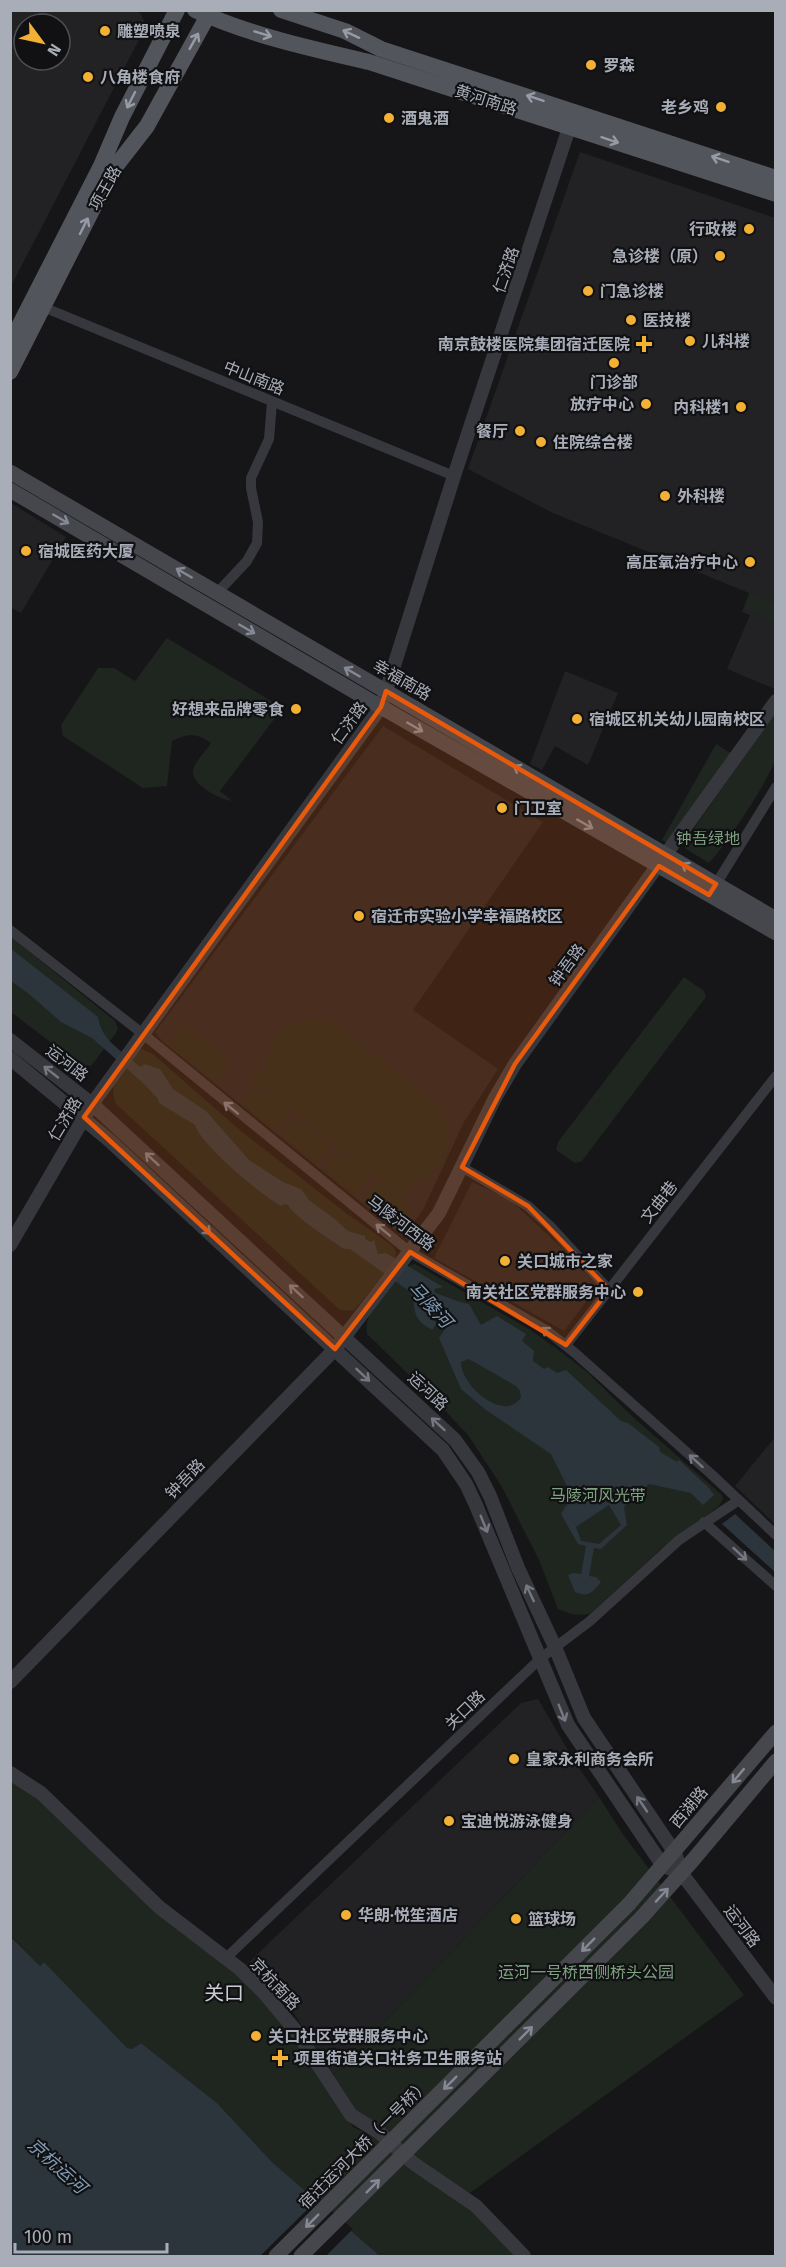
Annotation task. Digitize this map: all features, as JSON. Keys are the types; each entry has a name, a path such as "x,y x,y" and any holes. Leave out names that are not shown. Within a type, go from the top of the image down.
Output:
{"main road":[{"name":"项王路","path":"10,344 177,10"},
{"name":"黄河南路","path":"281,10 345,31 381,49 776,194"},
{"name":"项王路","path":"10,372 112,171 147,126 205,12"},
{"name":"黄河南路","path":"205,12 310,48 369,62 776,178"},
{"name":"幸福南路","path":"10,472 386,691 713,890 776,933"},
{"name":"幸福南路","path":"10,490 381,708 663,860"},
{"name":"幸福南路","path":"713,890 776,919"},
{"name":"西湖路","path":"629,1904 776,1732"},
{"path":"301,2256 642,1917 682,1874 776,1761"},
{"name":"宿迁运河大桥（一号桥）","path":"276,2256 629,1904"}],"street":[{"name":"仁济路","path":"10,1245 92,1104 381,708 454,476 572,119"},
{"name":"中山南路","path":"43,308 454,476"},
{"path":"217,593 247,561 257,543 258,522 250,488 251,478 269,439 272,402"},
{"name":"钟吾路","path":"10,1682 335,1349 378,1294 445,1203 495,1098 515,1064 776,701"},
{"path":"713,890 776,787"},
{"name":"马陵河西路","path":"10,930 143,1034 407,1256 500,1302 566,1345 776,1535"},
{"name":"运河路","path":"10,1040 92,1104 455,1440 478,1472 490,1496 518,1568 555,1647 584,1718 675,1852 682,1874 776,1998"},
{"name":"运河路","path":"10,1058 84,1117 443,1450 466,1484 568,1725 663,1866"},
{"name":"文曲巷","path":"566,1345 776,1076"},
{"path":"462,1167 528,1206 555,1231 609,1290"},
{"name":"关口路","path":"226,1958 541,1658 590,1621 659,1558 704,1522 739,1500"},
{"path":"704,1522 776,1586"},
{"name":"京杭南路","path":"10,1773 41,1793 159,1907 244,1972 286,2018 351,2115 380,2133 413,2163 476,2206 524,2256"},
{"path":"663,1866 682,1874"}],"highlighted area":[{"path":"386,691 716,884 709,895 659,866 515,1064 462,1167 528,1206 609,1290 566,1345 410,1252 335,1349 84,1117 381,707"}],"shaded area":[{"path":"11,10 135,11 140,13 144,21 143,32 11,286"},
{"name":"南京鼓楼医院集团宿迁医院","path":"580,152 775,218 775,689 727,669 750,615 742,612 749,593 553,513 468,469"},
{"name":"宿城医药大厦","path":"11,503 66,537 21,613 11,608"},
{"name":"宿城区机关幼儿园南校区","path":"565,671 618,693 588,765 555,746 542,770 530,764"},
{"name":"宿迁市实验小学幸福路校区","path":"383,726 543,822 413,1010 498,1069 464,1122 423,1210 403,1236 162,1041 155,1032"},
{"path":"472,1182 509,1199 559,1245 598,1286 564,1331 434,1258"},
{"path":"775,1437 775,1524 735,1486"},
{"path":"538,1699 573,1759 599,1797 333,2076 290,2007 247,1964 521,1703"}],"green space":[{"path":"750,593 775,604 775,622 744,608"},
{"path":"167,638 276,704 275,718 220,791 232,801 208,791 194,776 193,771 196,764 211,743 201,737 188,735 172,741 167,786 143,788 63,736 61,725 98,668 114,668 135,681"},
{"name":"钟吾绿地","path":"775,714 776,756 773,766 747,811 709,863 686,849 684,846 687,838"},
{"path":"716,744 734,755 671,845 662,840"},
{"path":"10,936 115,1021 118,1029 116,1033 91,1066 79,1064 11,1012"},
{"path":"684,977 704,991 706,997 582,1161 575,1163 556,1150 558,1142"},
{"path":"303,1019 333,1022 438,1105 447,1124 448,1153 438,1170 429,1177 406,1184 411,1188 403,1198 248,1075 255,1065 266,1073 268,1054 274,1039 286,1027"},
{"path":"185,1024 230,1063 213,1081 169,1043"},
{"path":"142,1049 153,1054 241,1131 346,1213 393,1246 396,1253 395,1260 356,1308 352,1311 340,1310 116,1104 113,1089 115,1082 122,1069 137,1051"},
{"path":"256,1086 290,1112 275,1130 242,1105"},
{"path":"296,1118 330,1144 316,1162 282,1137"},
{"path":"337,1150 370,1176 356,1195 323,1169"},
{"path":"378,1181 411,1208 397,1225 364,1198"},
{"name":"马陵河风光带","path":"415,1264 529,1329 556,1348 587,1372 633,1417 722,1495 723,1499 719,1506 662,1548 591,1613 574,1614 558,1609 539,1560 502,1487 468,1435 367,1334 369,1316 373,1307 405,1269"},
{"path":"10,1777 230,1967 293,2034 353,2127 379,2140 409,2169 473,2209 516,2256 380,2256 272,2162 217,2103 141,2043 132,2049 127,2049 44,1962 40,1966 11,1936"},
{"name":"运河一号桥西侧桥头公园","path":"599,1797 622,1833 744,1995 470,2193 450,2182 363,2118 353,2108 333,2076"}],"water":[{"name":"马陵河","path":"10,948 98,1017 103,1032 119,1050 139,1066 142,1067 144,1064 160,1069 173,1089 206,1111 249,1160 283,1182 301,1189 309,1200 348,1231 365,1236 365,1239 371,1242 374,1240 378,1254 386,1253 443,1287 434,1289 435,1293 469,1304 481,1325 497,1316 526,1334 522,1341 534,1351 533,1361 544,1369 548,1367 557,1373 566,1370 621,1421 628,1423 659,1447 660,1452 677,1462 679,1460 714,1495 703,1505 691,1493 649,1484 624,1507 627,1525 601,1549 594,1548 589,1576 596,1577 601,1582 590,1593 575,1592 568,1575 581,1574 586,1546 578,1544 561,1514 572,1496 551,1454 486,1410 461,1389 439,1338 447,1326 433,1317 432,1319 437,1323 432,1330 423,1324 417,1317 409,1291 350,1249 344,1249 313,1228 288,1205 281,1206 260,1192 208,1145 195,1125 159,1103 143,1083 92,1038 61,1022 11,981","holes":["469,1359 516,1386 521,1397 514,1404 505,1406 495,1404 485,1398 475,1390 463,1371 461,1362","609,1505 621,1525 599,1544 581,1541 576,1527"]},
{"path":"735,1514 775,1551 775,1572 722,1524"},
{"name":"京杭运河","path":"10,1936 40,1966 44,1962 127,2048 132,2049 141,2043 217,2103 272,2162 380,2256 11,2256"}],"pier":[{"path":"318,2199 353,2229 326,2256 260,2256"}],"place":[{"name":"雕塑喷泉","path":"105,31"},
{"name":"罗森","path":"591,65"},
{"name":"八角楼食府","path":"88,77"},
{"name":"老乡鸡","path":"721,107"},
{"name":"酒鬼酒","path":"389,118"},
{"name":"行政楼","path":"749,229"},
{"name":"急诊楼（原）","path":"720,256"},
{"name":"门急诊楼","path":"588,291"},
{"name":"医技楼","path":"631,320"},
{"name":"儿科楼","path":"690,341"},
{"name":"南京鼓楼医院集团宿迁医院","path":"644,344"},
{"name":"门诊部","path":"614,363"},
{"name":"放疗中心","path":"646,404"},
{"name":"内科楼1","path":"741,407"},
{"name":"餐厅","path":"520,431"},
{"name":"住院综合楼","path":"541,442"},
{"name":"外科楼","path":"665,496"},
{"name":"宿城医药大厦","path":"26,551"},
{"name":"高压氧治疗中心","path":"750,562"},
{"name":"好想来品牌零食","path":"296,709"},
{"name":"宿城区机关幼儿园南校区","path":"577,719"},
{"name":"门卫室","path":"502,808"},
{"name":"宿迁市实验小学幸福路校区","path":"359,916"},
{"name":"关口城市之家","path":"505,1261"},
{"name":"南关社区党群服务中心","path":"638,1292"},
{"name":"皇家永利商务会所","path":"514,1759"},
{"name":"宝迪悦游泳健身","path":"449,1821"},
{"name":"华朗·悦笙酒店","path":"346,1915"},
{"name":"篮球场","path":"516,1919"},
{"name":"关口社区党群服务中心","path":"256,2036"},
{"name":"项里街道关口社务卫生服务站","path":"280,2058"}],"district":[{"name":"关口","path":"224,1993"}]}
